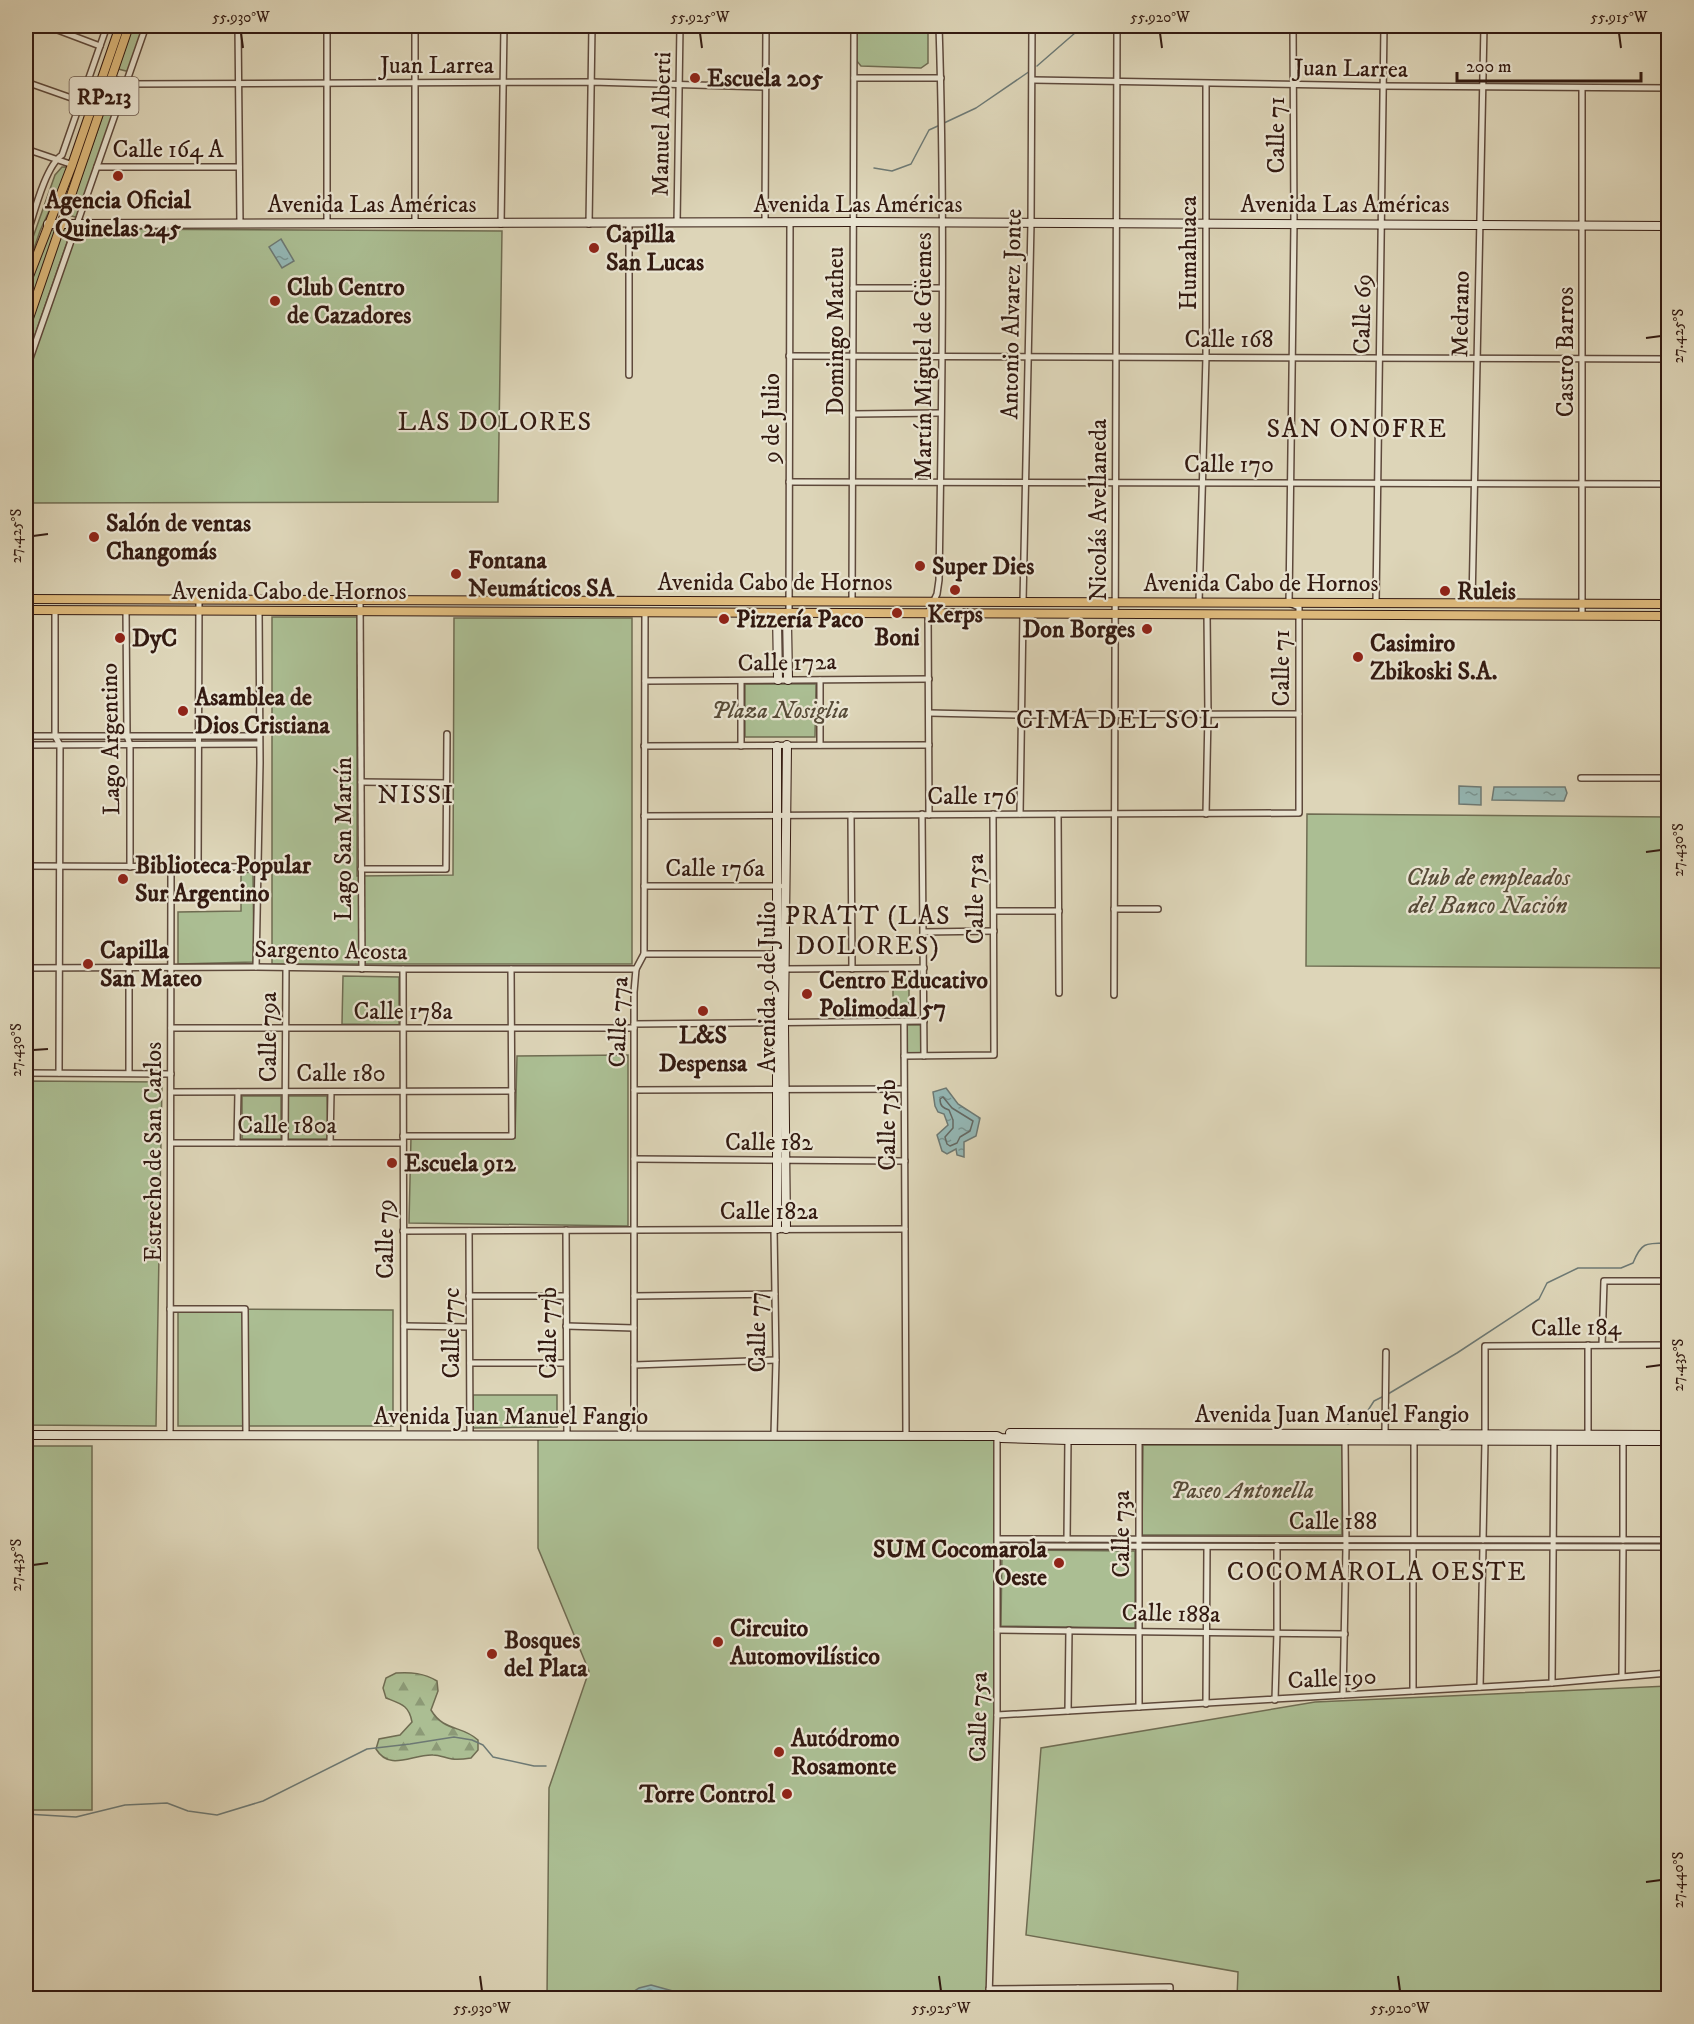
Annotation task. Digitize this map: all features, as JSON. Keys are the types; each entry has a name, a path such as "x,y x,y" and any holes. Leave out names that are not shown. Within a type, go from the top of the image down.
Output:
{"main road":[{"name":"RP213","path":"26,327 62,224 76,166 120,26"},
{"name":"RP213","path":"26,284 48,224 76,166 129,26"},
{"name":"Avenida Las Américas","path":"48,224 1117,222 1668,226"},
{"name":"Avenida Cabo de Hornos","path":"26,599 1668,604"},
{"name":"Avenida Cabo de Hornos","path":"26,610 1668,616"},
{"path":"777,613 778,680"},
{"path":"788,613 788,680"},
{"name":"Avenida 9 de Julio","path":"777,746 786,885 785,969 781,1023"},
{"name":"Avenida 9 de Julio","path":"776,1229 781,1090 777,885 786,746"},
{"name":"Avenida 9 de Julio","path":"781,1090 786,1160 786,1229"},
{"name":"Avenida Juan Manuel Fangio","path":"26,1436 997,1436 1000,1433 1068,1437 1345,1437 1414,1441 1588,1435 1668,1435"},
{"name":"Avenida Juan Manuel Fangio","path":"1345,1437 1385,1433 1554,1441 1668,1441"}],"street":[{"path":"47,26 100,46"},
{"path":"26,238 49,170 55,160 62,155 107,26"},
{"path":"26,370 146,26"},
{"path":"238,26 240,224"},
{"path":"327,26 327,224"},
{"path":"415,26 415,224"},
{"path":"501,224 504,26"},
{"path":"589,224 592,26"},
{"name":"Manuel Alberti","path":"677,224 680,26"},
{"path":"765,223 766,26"},
{"name":"Domingo Matheu","path":"852,602 854,26"},
{"name":"Martín Miguel de Güemes","path":"928,613 934,602 939,580 941,482 942,222 939,26"},
{"name":"Antonio Alvarez Jonte","path":"1023,602 1031,223 1032,26"},
{"name":"Nicolás Avellaneda","path":"1114,995 1117,26"},
{"name":"Calle 71","path":"1293,26 1294,224 1289,603 1299,607 1299,813"},
{"name":"Calle 69","path":"1376,603 1384,26"},
{"name":"Medrano","path":"1472,603 1484,26"},
{"name":"Juan Larrea","path":"110,77 126,84 592,82 766,87"},
{"path":"854,78 941,78"},
{"name":"Juan Larrea","path":"1033,80 1206,84 1668,88"},
{"path":"26,82 80,101"},
{"name":"Humahuaca","path":"1199,602 1206,357 1206,84"},
{"name":"Castro Barros","path":"1582,88 1582,616"},
{"path":"26,148 76,166"},
{"name":"Calle 164 A","path":"97,167 239,167"},
{"path":"1668,194 1668,266"},
{"name":"Manuel Alberti","path":"629,224 629,375"},
{"name":"9 de Julio","path":"788,613 790,224"},
{"path":"853,288 942,288"},
{"name":"Calle 168","path":"789,356 1668,359"},
{"path":"853,414 940,413"},
{"name":"Calle 170","path":"789,482 1668,483"},
{"path":"198,868 199,600"},
{"name":"Lago San Martín","path":"360,600 362,969"},
{"path":"55,610 55,736 60,745 59,1073"},
{"name":"Lago Argentino","path":"126,610 127,736 130,745 130,867"},
{"path":"256,967 259,611"},
{"name":"Calle 77a","path":"634,1436 634,1026 636,969 644,954 645,612"},
{"name":"Calle 75b","path":"924,1056 925,814 929,745 928,613"},
{"path":"1020,814 1023,613"},
{"path":"1206,814 1207,614"},
{"name":"Calle 172a","path":"645,681 929,679"},
{"path":"820,680 820,745"},
{"path":"741,681 741,746"},
{"path":"929,713 1299,714"},
{"path":"361,869 446,869 447,734"},
{"path":"26,736 259,736"},
{"path":"26,745 259,744"},
{"path":"645,746 929,745"},
{"path":"1581,778 1668,778"},
{"path":"361,782 446,783"},
{"name":"Calle 176","path":"644,816 1299,813"},
{"name":"Calle 75a","path":"924,1056 994,1055 993,814"},
{"path":"1058,814 1059,993"},
{"path":"851,815 852,969"},
{"path":"26,866 258,867"},
{"name":"Estrecho de San Carlos","path":"170,1436 171,868"},
{"name":"Calle 176a","path":"644,886 786,885"},
{"path":"1114,909 1158,909"},
{"path":"993,911 1059,911"},
{"path":"924,932 994,931"},
{"path":"644,954 777,954"},
{"name":"Sargento Acosta","path":"26,968 636,969"},
{"name":"Calle 79a","path":"285,1143 286,968"},
{"path":"785,969 924,968"},
{"path":"129,969 129,1073"},
{"name":"Calle 79","path":"402,969 404,1436"},
{"path":"403,1136 512,1136 512,969"},
{"name":"Calle 75b","path":"904,1022 906,1436"},
{"path":"634,1026 924,1022"},
{"name":"Calle 178a","path":"171,1028 512,1029 634,1026"},
{"path":"904,1056 924,1056"},
{"path":"26,1072 171,1074"},
{"path":"634,1090 904,1089"},
{"name":"Calle 180","path":"171,1092 512,1091"},
{"path":"237,1143 238,1092"},
{"path":"330,1143 331,1092"},
{"name":"Calle 180a","path":"171,1143 403,1143"},
{"name":"Calle 182","path":"634,1159 905,1161"},
{"name":"Calle 77","path":"774,1435 776,1229"},
{"name":"Calle 182a","path":"634,1230 905,1229"},
{"name":"Calle 77b","path":"566,1230 567,1436"},
{"path":"403,1231 634,1230"},
{"name":"Calle 77c","path":"469,1231 470,1436"},
{"path":"1602,1345 1604,1281 1668,1281"},
{"path":"634,1296 775,1294"},
{"path":"469,1296 566,1296"},
{"path":"170,1309 245,1309 246,1436"},
{"path":"404,1326 469,1327"},
{"path":"566,1326 634,1328"},
{"path":"1588,1345 1588,1435"},
{"name":"Calle 184","path":"1485,1438 1485,1346 1668,1345"},
{"path":"1385,1433 1386,1352"},
{"path":"634,1365 776,1360"},
{"path":"470,1363 566,1363"},
{"name":"Calle 75a","path":"989,1998 997,1716 997,1436"},
{"path":"1067,1546 1068,1437"},
{"name":"Calle 73a","path":"1139,1437 1139,1707"},
{"path":"1343,1695 1346,1547 1345,1437"},
{"path":"1483,1539 1485,1438"},
{"path":"1414,1441 1414,1539"},
{"path":"1552,1683 1554,1441"},
{"path":"1623,1441 1623,1540"},
{"name":"Calle 188","path":"998,1539 1668,1540"},
{"path":"1275,1700 1277,1539"},
{"name":"Calle 188","path":"998,1546 1668,1548"},
{"path":"1206,1704 1208,1547"},
{"path":"1413,1547 1413,1691"},
{"path":"1480,1687 1483,1547"},
{"path":"1622,1676 1623,1547"},
{"name":"Calle 188a","path":"997,1629 1345,1634"},
{"path":"1068,1711 1069,1630"},
{"name":"Calle 190","path":"997,1716 1552,1683 1668,1672"},
{"path":"1078,1988 1078,1998"},
{"path":"989,1989 1170,1988 1170,1998"}],"green space":[{"path":"133,26 146,26 130,72 118,69"},
{"path":"856,26 928,26 928,63 921,68 861,66 856,60"},
{"path":"113,86 124,87 79,218 68,215"},
{"path":"62,167 69,167 40,231 26,272 26,257 55,175"},
{"path":"63,227 72,228 26,361 26,333"},
{"path":"49,229 57,231 26,318 26,293"},
{"name":"Club Centro de Cazadores","path":"74,229 502,231 498,502 26,503 26,370"},
{"path":"272,617 357,617 357,876 453,875 454,618 632,618 632,964 272,964"},
{"name":"Plaza Nosiglia","path":"745,684 816,684 815,737 745,737"},
{"name":"Club de empleados del Banco Nación","path":"1307,814 1668,817 1668,968 1306,966"},
{"path":"253,872 254,962 178,964 178,912 241,911 241,873"},
{"path":"343,976 399,977 399,1025 342,1024"},
{"path":"893,977 909,977 909,1005 893,1005"},
{"path":"907,1025 922,1025 922,1053 907,1053"},
{"path":"628,1055 628,1226 409,1223 411,1137 515,1138 517,1056"},
{"path":"26,1081 162,1082 156,1426 26,1425"},
{"path":"242,1096 281,1096 281,1139 242,1139"},
{"path":"288,1096 327,1096 328,1139 288,1139"},
{"path":"178,1309 393,1310 393,1426 178,1426"},
{"path":"473,1395 557,1395 557,1427 473,1428"},
{"name":"Autódromo Rosamonte","path":"538,1436 997,1436 997,1715 992,1998 547,1998 549,1788 589,1671 538,1548"},
{"name":"Paseo Antonella","path":"1143,1445 1343,1445 1342,1535 1142,1535"},
{"path":"26,1446 92,1446 92,1810 26,1810"},
{"path":"1002,1550 1135,1551 1135,1628 1001,1626"},
{"path":"396,1673 417,1674 437,1681 438,1691 431,1710 442,1722 478,1740 478,1750 471,1758 454,1759 425,1755 395,1761 382,1756 376,1749 379,1739 400,1735 412,1722 406,1709 386,1698 383,1688 386,1678"},
{"path":"1668,1686 1668,1998 1237,1998 1238,1972 1026,1935 1041,1748 1315,1702"}],"water":[{"path":"281,239 294,261 282,268 269,247"},
{"path":"1459,786 1481,787 1481,805 1459,804"},
{"path":"1494,787 1565,787 1567,793 1564,801 1492,800"},
{"path":"946,1088 958,1104 980,1118 976,1136 964,1142 964,1157 957,1155 956,1149 947,1154 942,1151 937,1135 948,1125 944,1114 938,1112 935,1106 933,1092"},
{"path":"651,1985 680,1993 689,1998 624,1998 639,1988"}],"waterway":[{"path":"1037,66 1083,26"},
{"path":"944,123 976,108 1030,71"},
{"path":"874,168 892,171 911,164 929,130 940,125"},
{"path":"1388,1394 1457,1353 1539,1299 1547,1283 1578,1268 1621,1268 1633,1263 1641,1248 1648,1244 1666,1243 1668,1247"},
{"path":"1348,1424 1365,1415 1374,1401 1384,1396"},
{"path":"26,1814 76,1817 125,1805 167,1803 188,1811 217,1815 263,1801 367,1749 454,1737 472,1740 483,1745 493,1757 534,1766 546,1766"}],"place":[{"name":"Escuela 205","path":"695,78"},
{"name":"Agencia Oficial Quinelas 245","path":"118,176"},
{"name":"Capilla San Lucas","path":"594,248"},
{"name":"Club Centro de Cazadores","path":"275,301"},
{"name":"Salón de ventas Changomás","path":"94,537"},
{"name":"Super Dies","path":"920,566"},
{"name":"Fontana Neumáticos SA","path":"456,574"},
{"name":"Kerps","path":"955,590"},
{"name":"Ruleis","path":"1445,591"},
{"name":"Boni","path":"897,613"},
{"name":"Pizzería Paco","path":"724,619"},
{"name":"Don Borges","path":"1147,629"},
{"name":"DyC","path":"120,638"},
{"name":"Casimiro Zbikoski S.A.","path":"1358,657"},
{"name":"Asamblea de Dios Cristiana","path":"183,711"},
{"name":"Biblioteca Popular Sur Argentino","path":"123,879"},
{"name":"Capilla San Mateo","path":"88,964"},
{"name":"Centro Educativo Polimodal 57","path":"807,994"},
{"name":"L&S Despensa","path":"703,1011"},
{"name":"Escuela 912","path":"392,1163"},
{"name":"SUM Cocomarola Oeste","path":"1059,1563"},
{"name":"Circuito Automovilístico","path":"718,1642"},
{"name":"Bosques del Plata","path":"492,1654"},
{"name":"Autódromo Rosamonte","path":"779,1752"},
{"name":"Torre Control","path":"787,1794"}],"district":[{"name":"LAS DOLORES","path":"495,421"},
{"name":"SAN ONOFRE","path":"1357,428"},
{"name":"CIMA DEL SOL","path":"1118,719"},
{"name":"NISSI","path":"416,794"},
{"name":"PRATT (LAS DOLORES)","path":"868,930"},
{"name":"COCOMAROLA OESTE","path":"1377,1571"}]}
